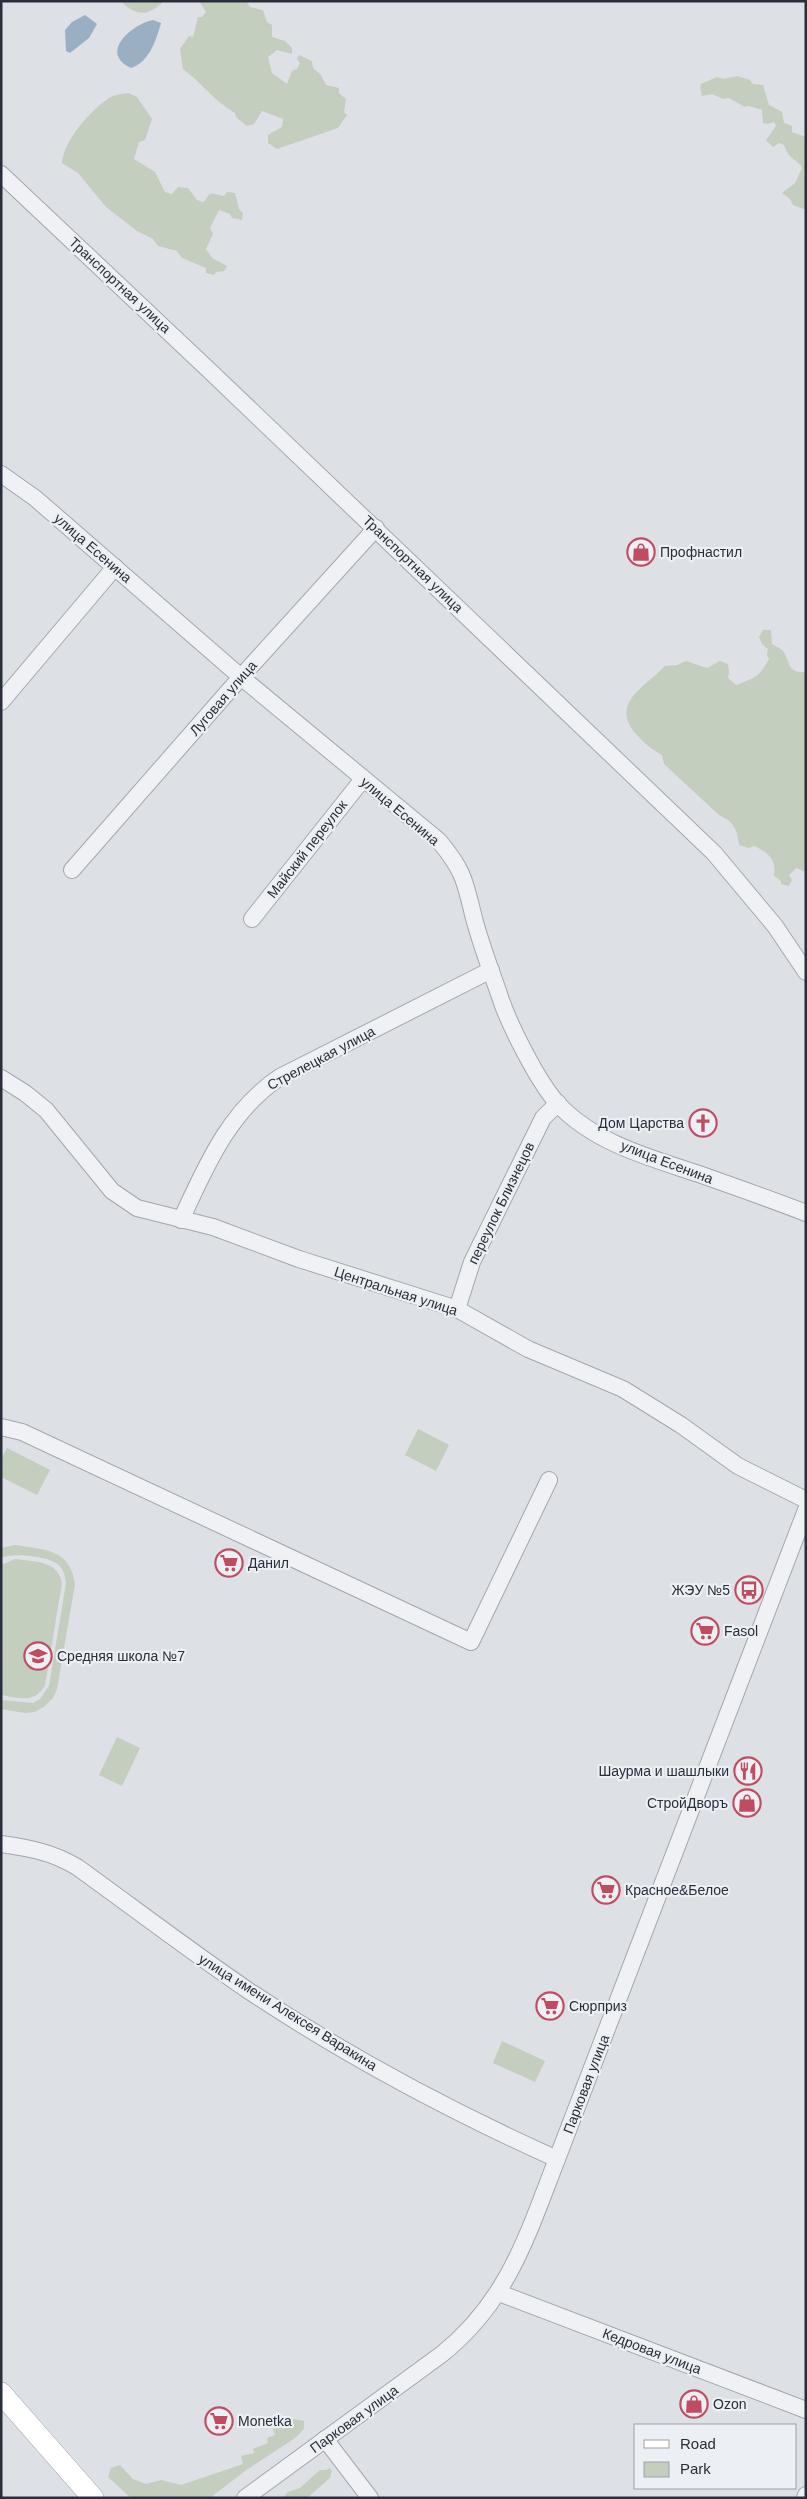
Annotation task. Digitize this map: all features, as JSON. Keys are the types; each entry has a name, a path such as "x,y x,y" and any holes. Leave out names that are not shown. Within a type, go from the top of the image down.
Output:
{"main road":[{"path":"1,2393 93,2498"}],"street":[{"name":"Транспортная улица","path":"1,174 376,528 714,853 775,926 806,972"},
{"name":"улица Есенина","path":"1,474 35,498 363,780 439,841 457,863 469,890 475,922 501,1000 529,1059 558,1103 577,1120 602,1137 644,1156 806,1213"},
{"name":"Луговая улица","path":"72,870 376,528"},
{"path":"1,702 115,567"},
{"name":"Майский переулок","path":"252,919 363,780"},
{"name":"Стрелецкая улица","path":"181,1220 216,1147 245,1106 260,1090 280,1077 491,970"},
{"name":"Центральная улица","path":"1,1078 25,1093 46,1110 112,1191 136,1208 222,1229 299,1259 456,1309 528,1349 623,1389 693,1434 738,1466 806,1500"},
{"name":"переулок Близнецов","path":"456,1309 476,1253 543,1118 558,1103"},
{"path":"1,1427 22,1432 471,1642 549,1480"},
{"name":"Парковая улица","path":"245,2498 456,2343 482,2317 499,2293 527,2235 557,2160 806,1510"},
{"name":"улица имени Алексея Варакина","path":"1,1844 37,1849 59,1856 249,1991 336,2046 470,2120 557,2160"},
{"name":"Кедровая улица","path":"499,2293 806,2410"},
{"path":"324,2439 370,2498"}],"green space":[{"path":"121,1 164,1 153,10 142,13 132,10"},
{"path":"199,1 246,1 250,7 263,10 267,22 272,25 272,37 285,41 292,48 292,54 277,50 268,57 272,73 287,84 292,71 297,69 300,63 297,59 299,55 312,61 313,68 321,75 326,85 339,88 339,93 346,99 344,112 347,115 338,128 277,149 268,143 268,135 282,127 283,119 262,111 254,124 247,126 236,117 235,113 183,69 180,49 189,36 193,37 198,17 202,17 206,12"},
{"path":"737,76 750,80 753,84 763,85 769,105 782,112 784,123 792,126 792,132 806,137 806,210 793,205 790,199 782,193 795,183 802,168 788,154 784,145 779,143 773,147 766,140 776,126 774,122 763,123 762,110 749,106 745,107 729,98 723,99 712,94 702,96 701,84 717,77 723,79"},
{"path":"128,93 137,97 152,119 145,140 139,142 134,159 155,172 165,192 172,194 178,187 188,188 197,200 203,202 212,194 224,196 227,192 235,193 239,209 243,213 242,220 232,218 230,214 219,210 210,228 213,234 206,249 212,258 227,266 224,271 216,272 214,275 206,273 206,268 182,258 177,251 158,246 153,239 137,231 106,207 78,173 62,163 68,145 86,118 109,98"},
{"path":"763,630 771,630 772,644 783,651 792,669 806,672 806,872 796,868 789,875 792,880 789,886 781,884 781,881 774,876 773,861 767,854 754,846 749,848 739,845 736,830 731,823 719,815 664,764 662,755 648,746 635,733 628,722 626,713 628,704 634,696 665,666 677,665 686,661 707,668 720,661 728,664 728,678 736,685 752,678 760,673 769,659 767,655 768,649 762,644 759,637"},
{"path":"418,1429 449,1445 436,1471 405,1455"},
{"path":"7,1448 50,1470 37,1495 1,1477 1,1459"},
{"path":"15,1545 45,1550 61,1557 68,1563 75,1584 57,1689 53,1698 45,1706 35,1712 25,1713 1,1709 1,1700 33,1703 40,1699 49,1686 66,1583 61,1567 47,1559 22,1555 1,1558 1,1548"},
{"path":"15,1559 50,1566 60,1575 62,1583 45,1685 36,1695 26,1698 1,1695 1,1565"},
{"path":"117,1737 140,1748 122,1786 99,1775"},
{"path":"502,2041 545,2061 535,2082 493,2063"},
{"path":"293,2419 304,2421 304,2429 295,2438 245,2471 210,2498 131,2498 108,2477 111,2468 120,2465 133,2479 146,2484 161,2480 181,2485 243,2464 241,2456 254,2453 253,2449 268,2443 267,2438 275,2435 273,2429 293,2422"},
{"path":"328,2468 332,2470 330,2478 307,2498 283,2498 288,2492 300,2488 320,2470 327,2470"}],"water":[{"path":"85,15 97,24 89,38 70,53 66,51 65,30 72,22"},
{"path":"153,20 161,23 154,44 143,61 131,68 122,62 118,55 118,47 128,33 136,27"}],"place":[{"name":"Профнастил","path":"641,552"},
{"name":"Дом Царства","path":"703,1123"},
{"name":"Данил","path":"229,1563"},
{"name":"ЖЭУ №5","path":"749,1590"},
{"name":"Fasol","path":"705,1631"},
{"name":"Средняя школа №7","path":"38,1656"},
{"name":"Шаурма и шашлыки","path":"748,1771"},
{"name":"СтройДворъ","path":"747,1803"},
{"name":"Красное&Белое","path":"606,1890"},
{"name":"Сюрприз","path":"550,2006"},
{"name":"Ozon","path":"694,2404"},
{"name":"Monetka","path":"219,2421"}]}
